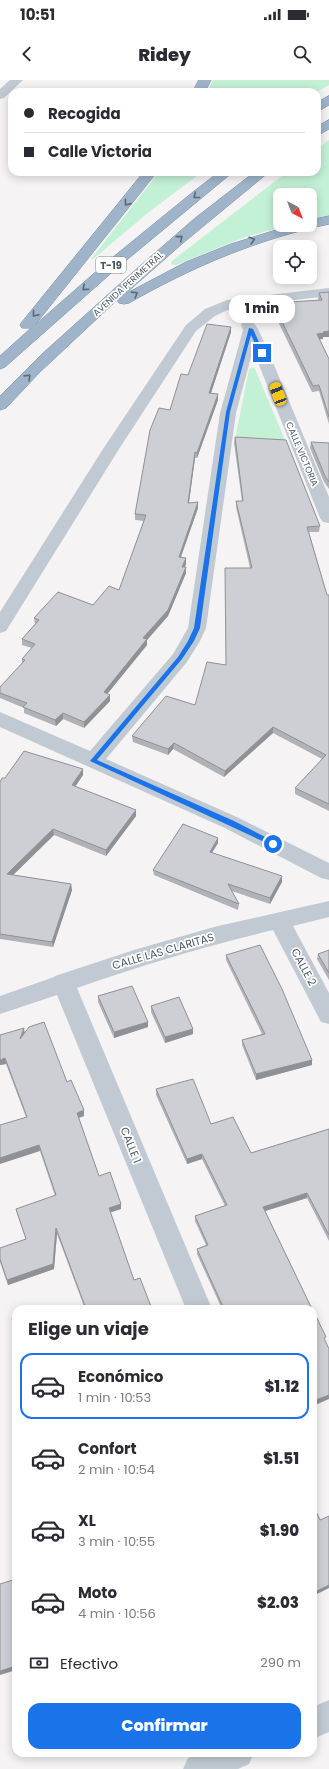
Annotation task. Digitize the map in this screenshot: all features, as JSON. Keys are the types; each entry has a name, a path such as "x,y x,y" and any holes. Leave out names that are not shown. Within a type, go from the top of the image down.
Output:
{"highway":[{"path":"0,356 66,279 148,176"},
{"name":"T-19","path":"0,364 101,273 164,220 222,176"},
{"name":"AVENIDA PERIMETRAL","path":"0,405 67,339 192,228 258,176"},
{"path":"317,223 329,220"},
{"path":"67,339 112,308 150,285 188,265 250,240 281,232"}],"street":[{"path":"0,95 17,80"},
{"path":"0,627 111,449 191,328 205,314 220,306 238,302 329,292"},
{"name":"CALLE VICTORIA","path":"238,302 251,329 329,518"},
{"path":"93,761 180,658 197,628 228,412 251,329"},
{"path":"0,718 232,823 329,872"},
{"name":"CALLE LAS CLARITAS","path":"0,1005 63,982 141,957 280,920 329,909"},
{"name":"CALLE 2","path":"280,920 329,1015"},
{"name":"CALLE 1","path":"63,982 197,1305"},
{"path":"317,1721 329,1716"},
{"path":"199,1769 228,1757"}],"green space":[{"path":"213,80 329,80 329,85 321,90 321,88 209,88"},
{"path":"329,140 329,216 317,219 317,188 273,188 273,230 245,237 176,265 171,264 172,261 282,176 321,176 321,146"},
{"path":"156,176 197,176 149,212 93,259 91,259"},
{"path":"253,367 286,442 235,440 249,369"}],"building":[{"path":"329,292 329,331 317,334 329,359 329,417 319,385 313,386 273,303 322,300 319,293"},
{"path":"207,324 231,327 209,393 218,394 197,453 195,452 188,503 198,502 179,557 186,558 182,567 186,567 168,610 143,638 147,639 104,692 110,695 84,722 63,713 55,720 23,707 27,703 0,693 0,687 25,660 22,659 35,644 22,639 39,620 34,618 58,592 93,605 109,586 119,590 146,515 135,514 150,430 159,408 170,410 181,374 188,375"},
{"path":"235,437 286,440 320,526 307,527 327,595 329,595 329,804 295,788 326,755 273,727 225,771 174,743 168,749 132,736 166,696 195,705 207,662 226,665 225,568 252,568 236,501 243,501"},
{"path":"311,442 329,443 329,482 325,476"},
{"path":"24,751 83,769 72,785 136,810 106,850 53,829 7,874 71,884 52,942 0,934 0,782 2,778 5,778"},
{"path":"183,824 218,838 210,852 282,876 270,898 228,884 239,904 153,870"},
{"path":"260,945 282,989 312,1060 256,1074 242,1040 265,1034 226,955"},
{"path":"329,950 329,973 318,954"},
{"path":"132,986 148,1022 114,1032 98,996"},
{"path":"179,997 193,1029 165,1037 151,1006"},
{"path":"44,1022 67,1082 71,1080 84,1110 77,1113 99,1176 110,1172 121,1204 109,1208 134,1280 140,1278 150,1305 85,1305 56,1228 53,1264 7,1280 0,1259 0,1248 26,1239 16,1209 56,1195 39,1145 0,1158 0,1125 27,1117 5,1058 0,1060 0,1035 24,1028 20,1039 29,1027"},
{"path":"193,1079 211,1124 233,1117 251,1153 329,1129 329,1235 307,1193 263,1207 310,1305 222,1305 197,1249 208,1245 195,1216 227,1205 202,1154 187,1159 156,1089"},
{"path":"317,1318 326,1337 324,1338 329,1349 329,1395 317,1400"},
{"path":"317,1514 320,1520 329,1516 329,1585 317,1591"},
{"path":"12,1580 12,1667 0,1671 0,1584"}],"route":[{"path":"262,353 251,329 228,412 197,628 180,658 93,761 232,823 273,844"}]}
